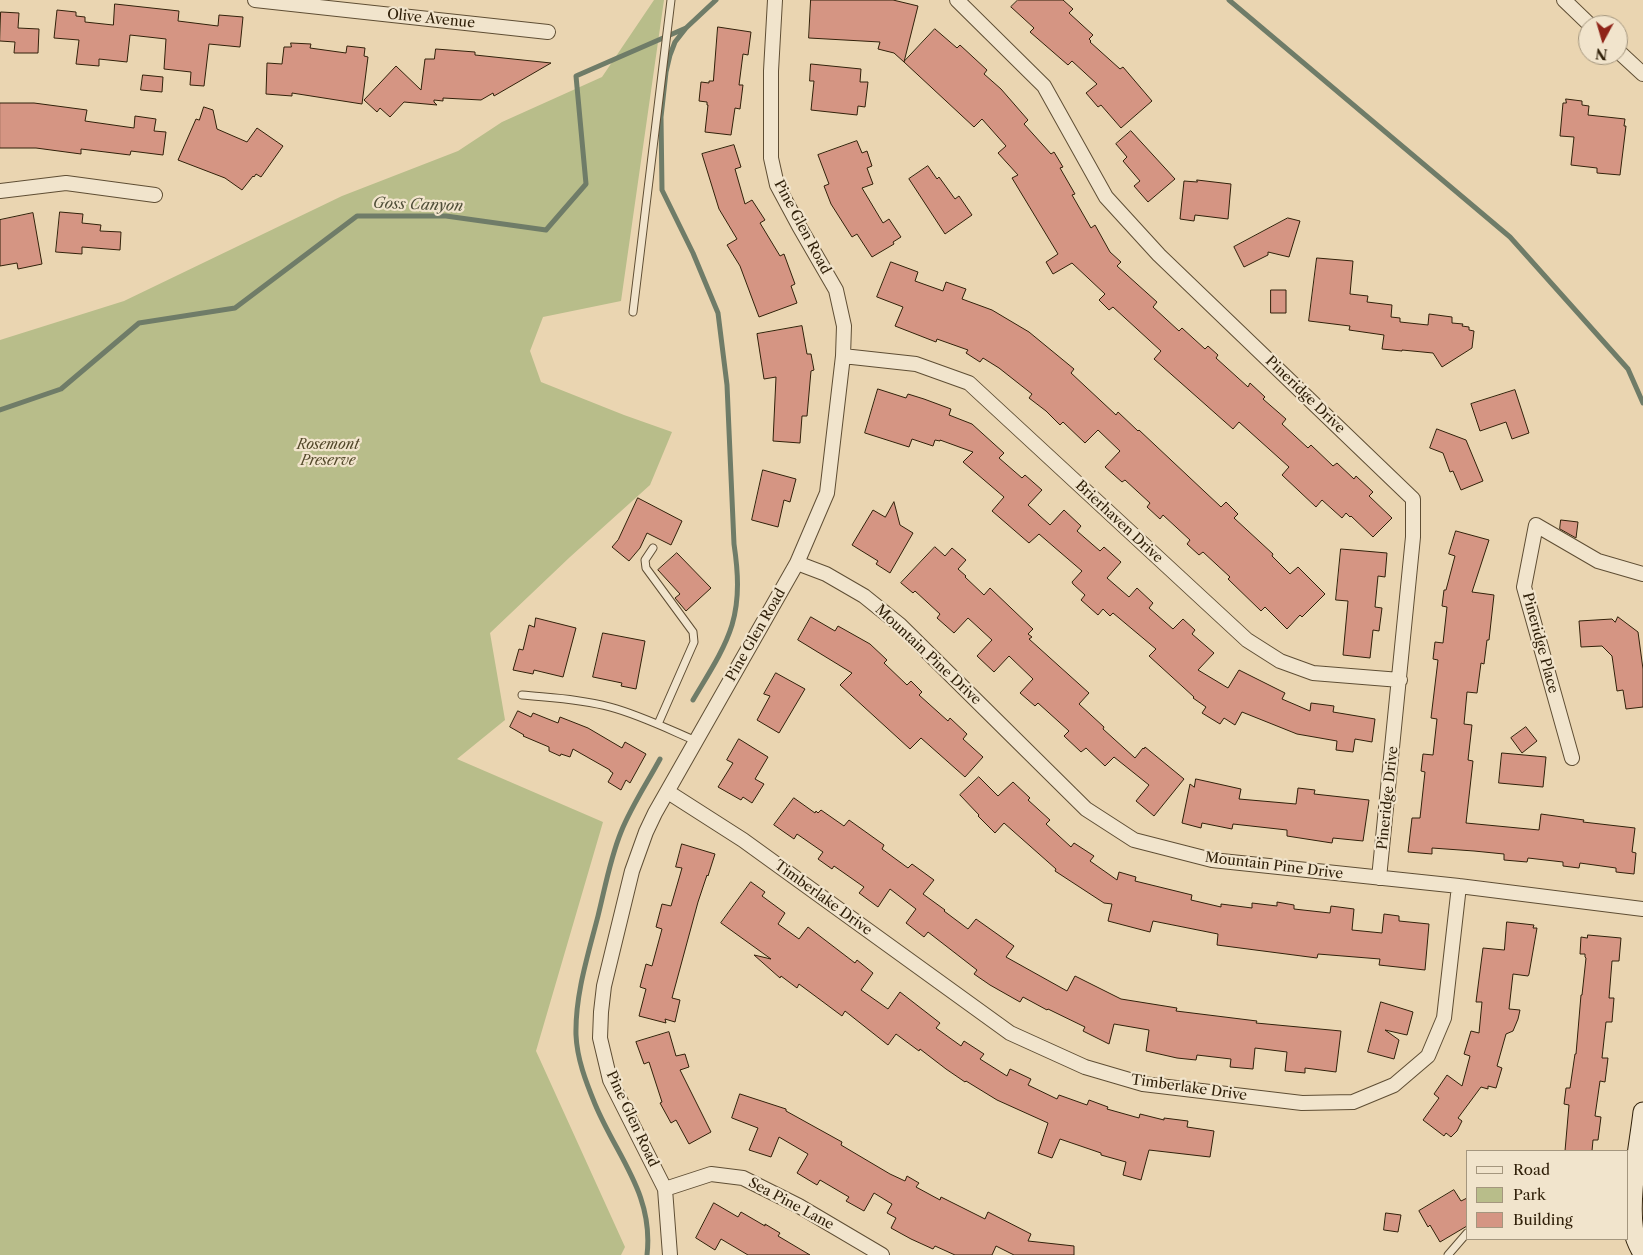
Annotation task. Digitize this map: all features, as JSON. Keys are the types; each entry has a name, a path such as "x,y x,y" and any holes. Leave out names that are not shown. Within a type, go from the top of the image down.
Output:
{"street":[{"name":"Olive Avenue","path":"255,0 548,32"},
{"name":"Pine Glen Road","path":"670,1255 665,1189 610,1080 600,1038 604,986 632,871 646,832 797,563 827,493 843,356 844,326 836,290 777,185 771,158 775,0"},
{"name":"Pineridge Drive","path":"957,0 1044,86 1106,197 1158,255 1413,499 1413,536 1379,878"},
{"path":"1564,0 1580,15"},
{"path":"1628,60 1643,74"},
{"path":"0,191 66,183 155,195"},
{"name":"Brierhaven Drive","path":"843,356 916,364 969,383 1247,640 1280,661 1313,673 1400,680"},
{"name":"Pineridge Place","path":"1572,758 1524,587 1536,525 1598,561 1643,574"},
{"name":"Mountain Pine Drive","path":"797,563 826,574 864,596 900,625 1086,809 1134,840 1212,860 1458,886 1643,909"},
{"name":"Timberlake Drive","path":"668,792 743,840 1010,1034 1085,1067 1143,1084 1302,1103 1353,1102 1394,1085 1428,1056 1444,1018 1458,886"},
{"path":"1636,1246 1630,1196 1643,1112"},
{"name":"Sea Pine Lane","path":"665,1189 711,1174 742,1178 799,1206 882,1255"}],"lane":[{"path":"632,312 671,0"},
{"path":"653,548 645,560 646,568 693,632 694,637 694,642 658,724"},
{"path":"522,695 584,701 608,706 658,724 696,742"},
{"path":"1448,1255 1466,1234"}],"green space":[{"name":"Rosemont Preserve","path":"654,0 664,0 621,301 543,317 530,351 541,382 672,432 650,485 490,633 505,720 457,759 603,822 536,1051 625,1247 621,1255 0,1255 0,340 124,301 342,196 458,151 502,122 602,77"}],"building":[{"path":"811,0 893,0 918,6 904,62 894,53 878,49 880,42 809,38"},
{"path":"1018,0 1063,0 1073,9 1069,13 1093,35 1089,39 1090,42 1120,69 1123,67 1152,101 1121,128 1101,105 1098,107 1086,93 1097,84 1072,61 1068,65 1030,32 1034,28 1011,7"},
{"path":"115,4 179,11 178,21 218,26 219,15 243,17 240,47 209,44 204,86 190,85 191,72 164,69 166,39 130,35 127,62 99,59 99,66 76,64 79,40 54,38 57,10 76,12 76,16 85,17 85,22 113,25"},
{"path":"1,12 19,13 18,28 39,29 38,53 14,53 15,42 0,41"},
{"path":"718,27 751,32 748,55 743,54 739,85 743,85 740,109 735,108 731,135 705,132 708,105 707,102 699,101 701,82 709,83 709,81 713,81"},
{"path":"935,29 957,48 960,45 987,70 984,74 1001,89 1028,120 1024,124 1051,154 1054,152 1063,167 1060,168 1075,194 1072,195 1091,228 1095,225 1110,252 1121,262 1117,266 1157,302 1153,307 1179,331 1182,328 1205,349 1208,346 1218,355 1216,358 1248,387 1250,383 1265,397 1263,399 1286,419 1282,424 1308,448 1311,445 1333,466 1337,463 1354,479 1356,476 1373,492 1369,496 1392,518 1373,537 1351,516 1346,513 1342,518 1322,500 1316,507 1282,475 1289,467 1239,422 1233,429 1154,359 1161,351 1113,307 1109,310 1099,300 1105,294 1072,263 1053,274 1046,262 1058,254 1012,178 1018,175 998,153 1006,146 982,119 974,127 904,62"},
{"path":"291,43 311,44 310,48 346,53 347,46 365,48 364,56 368,57 362,104 292,93 292,96 266,94 267,63 282,64 284,47 291,47"},
{"path":"436,49 475,52 475,55 551,63 494,96 493,93 481,100 443,98 443,101 434,100 437,105 404,102 390,117 380,108 377,112 364,100 396,66 421,90 425,59 434,59"},
{"path":"811,64 861,69 860,82 868,82 865,107 858,106 857,115 811,110 814,81 810,81"},
{"path":"143,75 163,77 162,92 141,90"},
{"path":"1566,99 1582,101 1582,105 1589,106 1588,115 1625,119 1624,126 1626,126 1620,175 1597,173 1597,168 1571,165 1574,137 1560,136 1563,103 1566,103"},
{"path":"0,103 34,103 87,110 85,121 134,128 135,116 156,119 154,131 166,132 163,155 131,151 130,155 81,149 81,154 36,148 0,148"},
{"path":"204,107 213,110 217,129 247,142 257,128 283,146 261,177 256,174 253,176 242,190 225,178 178,160 196,119 199,120"},
{"path":"1131,131 1175,179 1148,202 1134,186 1140,181 1123,161 1127,157 1116,144"},
{"path":"857,141 862,153 867,151 872,166 867,168 873,184 862,188 883,223 889,219 901,237 893,242 894,244 872,257 857,234 852,237 831,204 824,186 829,184 818,155"},
{"path":"734,145 741,167 735,169 745,204 752,200 765,220 760,223 780,256 784,254 795,284 791,286 797,303 759,317 740,266 727,245 737,239 719,209 702,154"},
{"path":"928,166 937,179 939,177 955,199 959,196 972,215 945,234 909,179"},
{"path":"1197,180 1231,184 1228,219 1195,215 1194,221 1180,219 1184,181 1197,182"},
{"path":"60,212 83,214 82,223 101,225 100,231 121,232 120,250 82,247 82,254 56,252"},
{"path":"33,213 42,264 18,269 17,263 0,266 0,220"},
{"path":"1288,218 1300,221 1289,257 1268,252 1268,255 1244,267 1234,247"},
{"path":"1317,258 1353,261 1350,294 1368,296 1367,302 1392,305 1391,317 1400,318 1400,322 1428,325 1429,314 1452,317 1452,323 1463,324 1462,326 1469,327 1469,330 1474,331 1472,348 1442,367 1433,353 1382,349 1384,335 1349,330 1350,326 1309,321"},
{"path":"891,262 918,272 915,281 943,291 946,282 966,289 962,299 992,310 1029,332 1074,369 1071,373 1116,415 1118,412 1139,430 1221,507 1226,502 1238,514 1234,518 1273,554 1272,556 1290,574 1298,567 1325,594 1287,629 1265,607 1261,611 1228,579 1230,577 1203,552 1199,555 1187,544 1190,540 1163,515 1160,519 1147,507 1150,503 1125,480 1122,482 1105,467 1120,451 1098,430 1085,443 1063,422 1060,425 1029,398 1032,394 983,358 980,362 966,353 968,350 937,339 936,342 895,326 903,307 877,297"},
{"path":"1271,290 1286,290 1286,313 1271,313"},
{"path":"802,326 807,354 811,354 814,370 811,371 807,416 802,416 800,443 773,441 776,377 764,379 757,334"},
{"path":"878,389 906,398 908,394 951,409 949,415 972,424 1004,453 999,458 1022,478 1025,475 1042,490 1028,505 1050,525 1064,510 1081,526 1077,531 1100,551 1104,547 1121,562 1107,578 1129,597 1137,588 1153,603 1149,608 1173,629 1183,619 1195,630 1192,634 1214,653 1198,670 1228,688 1239,670 1285,693 1282,699 1310,711 1311,703 1334,706 1333,712 1375,719 1372,742 1355,739 1353,752 1336,750 1337,741 1297,734 1242,712 1235,725 1224,718 1220,724 1202,713 1206,707 1193,698 1149,656 1156,649 1113,613 1110,616 1103,609 1098,615 1081,600 1085,595 1072,582 1082,571 1039,534 1029,543 992,511 1004,497 963,462 973,452 940,440 935,440 933,446 912,439 909,447 865,433"},
{"path":"1515,390 1529,433 1512,439 1506,422 1480,431 1471,404"},
{"path":"1437,429 1466,440 1483,481 1461,490 1453,471 1450,472 1443,453 1430,448"},
{"path":"763,470 796,479 790,502 784,500 778,527 752,520"},
{"path":"638,498 682,521 671,545 647,533 640,548 629,561 612,547 618,540"},
{"path":"894,502 900,525 913,533 890,573 876,564 878,561 852,545 873,510 885,517"},
{"path":"1561,520 1578,522 1576,538 1560,529"},
{"path":"1456,531 1489,540 1472,592 1494,595 1489,640 1487,640 1484,664 1481,663 1477,693 1467,692 1464,724 1472,725 1468,760 1473,761 1466,823 1539,830 1541,814 1584,820 1583,822 1635,828 1632,852 1636,853 1634,874 1616,872 1616,868 1580,863 1579,868 1563,866 1563,862 1528,858 1527,862 1504,860 1504,854 1474,851 1432,848 1432,854 1408,852 1412,818 1420,818 1425,772 1421,771 1423,754 1433,755 1437,719 1431,718 1438,660 1433,659 1435,642 1443,643 1447,607 1442,606 1444,590 1446,590 1455,556 1449,554"},
{"path":"935,547 945,556 952,548 966,560 958,569 965,577 984,595 990,588 1033,629 1028,634 1032,637 1029,639 1089,693 1079,704 1104,727 1103,729 1135,758 1145,747 1184,779 1154,816 1136,801 1149,785 1114,757 1105,766 1086,748 1081,752 1064,736 1069,731 1038,703 1035,706 1020,693 1033,679 1009,656 994,672 977,656 992,640 968,618 954,633 937,618 940,614 915,591 913,593 901,583"},
{"path":"1341,549 1387,553 1385,577 1378,576 1375,607 1382,608 1379,631 1373,630 1370,658 1343,655 1348,601 1336,600"},
{"path":"677,553 711,588 686,611 675,598 680,594 658,570"},
{"path":"811,617 835,631 838,626 870,644 887,660 884,663 907,685 911,681 922,692 919,695 948,721 950,718 967,734 963,739 983,757 965,777 921,738 910,749 840,685 852,673 798,640"},
{"path":"1618,617 1638,632 1643,669 1643,707 1626,709 1623,690 1617,691 1612,656 1602,646 1581,647 1579,621 1612,619 1615,622"},
{"path":"536,618 576,628 563,677 534,670 533,674 513,670 519,649 523,650 529,625 534,627"},
{"path":"603,633 645,641 636,689 621,686 622,683 593,677"},
{"path":"776,673 805,689 779,733 757,720 770,696 764,694"},
{"path":"518,711 531,717 533,713 558,723 560,717 588,728 622,748 625,742 646,754 630,783 626,780 621,790 608,782 613,773 610,770 573,749 570,757 561,754 560,756 549,751 549,747 523,736 510,727"},
{"path":"1526,727 1537,741 1522,753 1511,738"},
{"path":"739,739 768,757 755,779 764,784 752,803 743,797 741,800 718,787 733,763 727,760"},
{"path":"1502,753 1546,757 1543,787 1499,783"},
{"path":"979,777 998,796 1013,782 1030,798 1028,800 1050,820 1046,824 1071,847 1074,843 1094,856 1090,861 1117,880 1119,872 1136,877 1135,881 1192,895 1191,900 1221,907 1221,904 1252,908 1252,903 1277,906 1277,902 1294,905 1294,909 1330,913 1331,906 1354,909 1352,930 1382,933 1384,914 1399,916 1399,921 1429,924 1425,970 1379,965 1380,959 1318,954 1317,958 1217,945 1218,934 1153,921 1150,932 1108,921 1112,904 1104,903 1055,871 1056,869 1004,823 995,833 978,816 960,795"},
{"path":"1196,779 1241,789 1239,799 1296,804 1298,788 1315,790 1314,794 1369,800 1363,841 1333,838 1332,843 1287,836 1287,830 1233,824 1232,829 1202,823 1201,828 1182,823 1190,784 1194,787"},
{"path":"794,798 815,813 821,810 844,826 849,820 884,845 882,849 908,868 912,864 934,880 923,894 968,929 976,919 1014,946 1006,957 1067,991 1075,976 1121,999 1177,1008 1176,1011 1257,1021 1256,1023 1341,1031 1336,1072 1305,1068 1305,1073 1285,1071 1287,1052 1255,1048 1253,1069 1230,1067 1231,1059 1197,1055 1196,1060 1177,1058 1146,1051 1149,1030 1114,1024 1109,1044 1083,1031 1085,1027 1023,997 1020,1002 974,974 977,970 928,932 924,937 906,923 916,909 890,889 878,907 859,893 864,887 834,866 832,869 818,859 823,852 797,834 794,839 774,825"},
{"path":"682,844 715,854 698,902 672,998 680,1000 675,1022 665,1019 666,1023 639,1016 646,989 640,987 646,964 652,966 662,929 656,927 662,904 671,906 682,868 676,867"},
{"path":"751,882 765,892 762,896 785,913 778,924 799,939 808,927 855,963 857,960 873,973 861,990 888,1009 900,992 940,1023 936,1028 961,1046 964,1041 984,1054 980,1059 1007,1076 1010,1069 1031,1079 1028,1085 1057,1099 1059,1095 1087,1105 1089,1100 1108,1107 1107,1109 1139,1118 1140,1114 1164,1120 1164,1118 1188,1121 1187,1127 1214,1131 1210,1157 1149,1150 1141,1180 1123,1175 1126,1162 1101,1155 1101,1153 1060,1139 1052,1158 1038,1153 1048,1123 997,1100 965,1082 896,1034 888,1045 845,1011 842,1016 799,984 797,988 781,976 780,978 754,955 771,959 721,923"},
{"path":"1507,922 1534,925 1533,928 1537,928 1528,976 1513,974 1509,1009 1520,1010 1518,1019 1513,1031 1506,1034 1497,1066 1502,1068 1496,1088 1488,1086 1488,1089 1481,1087 1458,1118 1462,1121 1457,1131 1451,1137 1446,1133 1444,1136 1423,1120 1439,1098 1434,1094 1447,1075 1462,1086 1470,1056 1464,1054 1471,1031 1479,1033 1482,1002 1476,1002 1483,948 1504,950"},
{"path":"1588,935 1621,938 1619,961 1612,961 1609,998 1614,998 1612,1022 1606,1022 1602,1058 1608,1058 1605,1082 1600,1081 1595,1116 1601,1117 1598,1140 1593,1140 1592,1150 1565,1150 1569,1105 1564,1104 1566,1088 1570,1088 1576,1054 1586,958 1585,954 1580,954 1581,937 1587,938"},
{"path":"1381,1002 1413,1012 1407,1035 1385,1030 1399,1040 1394,1059 1368,1052"},
{"path":"669,1032 676,1056 685,1054 689,1067 680,1070 711,1132 689,1144 676,1120 671,1123 660,1103 662,1102 649,1062 644,1064 636,1042"},
{"path":"740,1094 786,1109 786,1111 842,1142 841,1145 890,1174 905,1181 907,1176 919,1183 916,1187 940,1200 941,1197 985,1219 988,1212 1031,1234 1028,1241 1074,1246 1074,1255 1014,1255 996,1246 992,1255 955,1255 935,1246 933,1249 911,1239 891,1228 896,1218 887,1213 892,1204 874,1193 864,1211 846,1201 849,1197 820,1180 817,1185 797,1173 808,1154 779,1137 771,1157 749,1150 758,1128 732,1118"},
{"path":"1454,1190 1461,1201 1466,1198 1466,1227 1440,1242 1430,1225 1428,1227 1419,1211"},
{"path":"714,1203 738,1217 741,1212 765,1226 765,1224 780,1233 778,1236 810,1255 748,1255 721,1239 715,1250 696,1238"},
{"path":"1386,1213 1401,1215 1398,1232 1384,1230"}],"waterway":[{"path":"693,700 715,663 735,615 737,574 727,385 718,313 693,253 662,190 661,117 666,72 675,42 686,28 716,0"},
{"path":"1229,0 1510,237 1628,369 1643,403"},
{"name":"Goss Canyon","path":"0,410 61,389 139,323 235,308 357,216 446,216 546,230 586,184 576,76 686,28"},
{"path":"647,1255 648,1233 645,1213 632,1176 604,1123 585,1079 577,1044 576,1020 583,975 614,853 629,813 660,759"}]}
